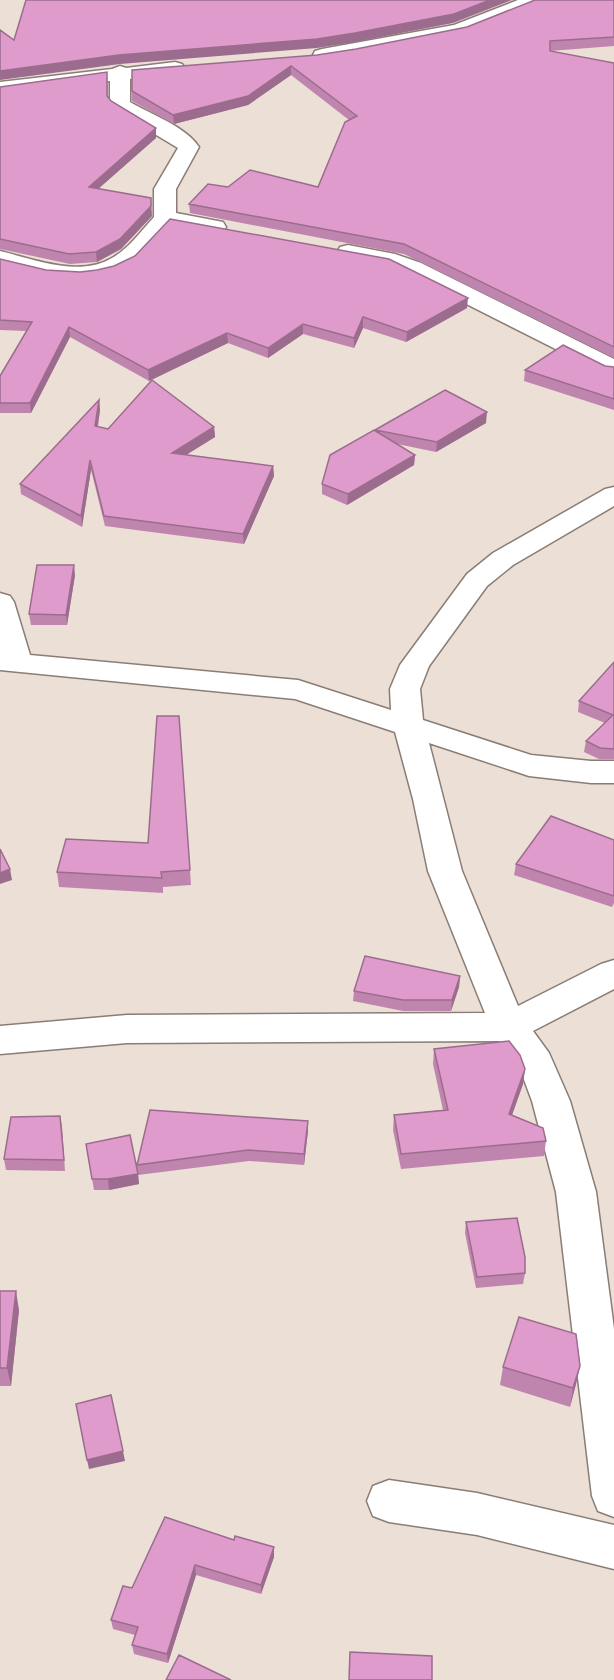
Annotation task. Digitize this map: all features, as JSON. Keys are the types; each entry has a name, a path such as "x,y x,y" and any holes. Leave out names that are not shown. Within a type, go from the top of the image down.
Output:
{"street":[{"path":"305,57 459,30 534,0"},
{"path":"0,88 120,72 190,66"},
{"path":"0,258 40,270 95,272 119,264 165,218 165,189 189,147 181,139 120,105 120,72"},
{"path":"165,218 234,231"},
{"path":"326,248 395,261 413,268 614,369"},
{"path":"614,495 503,559 477,580 415,665 405,689 408,724 429,799 445,871 509,1027 536,1063 551,1101 576,1192 614,1496"},
{"path":"0,602 9,662 298,690 529,765 591,772 614,772"},
{"path":"0,1041 127,1029 509,1027 614,973"},
{"path":"389,1501 477,1514 614,1548"}],"building":[{"path":"26,0 490,0 454,14 317,39 119,55 0,71 0,30 14,40"},
{"path":"535,0 614,0 614,37 550,41 550,51 614,63 614,347 404,244 189,204 208,184 228,187 250,170 318,187 345,122 357,116 291,66 248,96 173,115 132,91 132,70 317,55 356,49 467,27"},
{"path":"107,72 107,96 111,101 156,128 89,187 151,198 151,206 120,239 96,252 69,254 0,239 0,87"},
{"path":"170,219 389,259 468,298 407,332 363,317 354,338 303,324 268,348 227,333 148,370 69,327 30,403 0,403 0,376 32,322 0,320 0,259 46,270 80,272 114,266 135,256"},
{"path":"563,345 605,366 614,367 614,399 525,370"},
{"path":"152,380 214,427 172,453 273,466 243,534 104,516 90,460 81,516 20,484 99,400 95,426 108,429"},
{"path":"445,390 487,412 437,442 375,430"},
{"path":"374,430 415,455 348,494 322,484 330,455"},
{"path":"37,565 74,565 66,615 29,614"},
{"path":"614,662 614,749 600,748 586,741 613,715 579,701"},
{"path":"157,716 179,716 190,870 161,872 162,878 57,872 66,839 148,843"},
{"path":"551,816 614,840 614,896 516,864"},
{"path":"0,849 10,869 0,873"},
{"path":"365,956 460,976 452,1000 403,1000 354,991"},
{"path":"509,1041 520,1055 525,1069 509,1114 543,1128 546,1141 401,1154 394,1115 448,1110 434,1049"},
{"path":"150,1110 308,1121 304,1154 248,1150 137,1165"},
{"path":"60,1116 64,1160 4,1159 11,1117"},
{"path":"130,1135 138,1174 92,1179 86,1144"},
{"path":"517,1218 525,1257 525,1273 477,1277 466,1222"},
{"path":"0,1291 16,1291 7,1368 0,1368"},
{"path":"519,1317 576,1334 580,1366 573,1388 503,1367"},
{"path":"111,1395 123,1451 87,1460 76,1404"},
{"path":"165,1517 234,1540 235,1536 274,1547 261,1585 195,1565 167,1654 132,1645 138,1627 111,1620 123,1586 132,1588"},
{"path":"350,1652 432,1656 432,1680 349,1680"},
{"path":"179,1655 231,1680 166,1680"}]}
